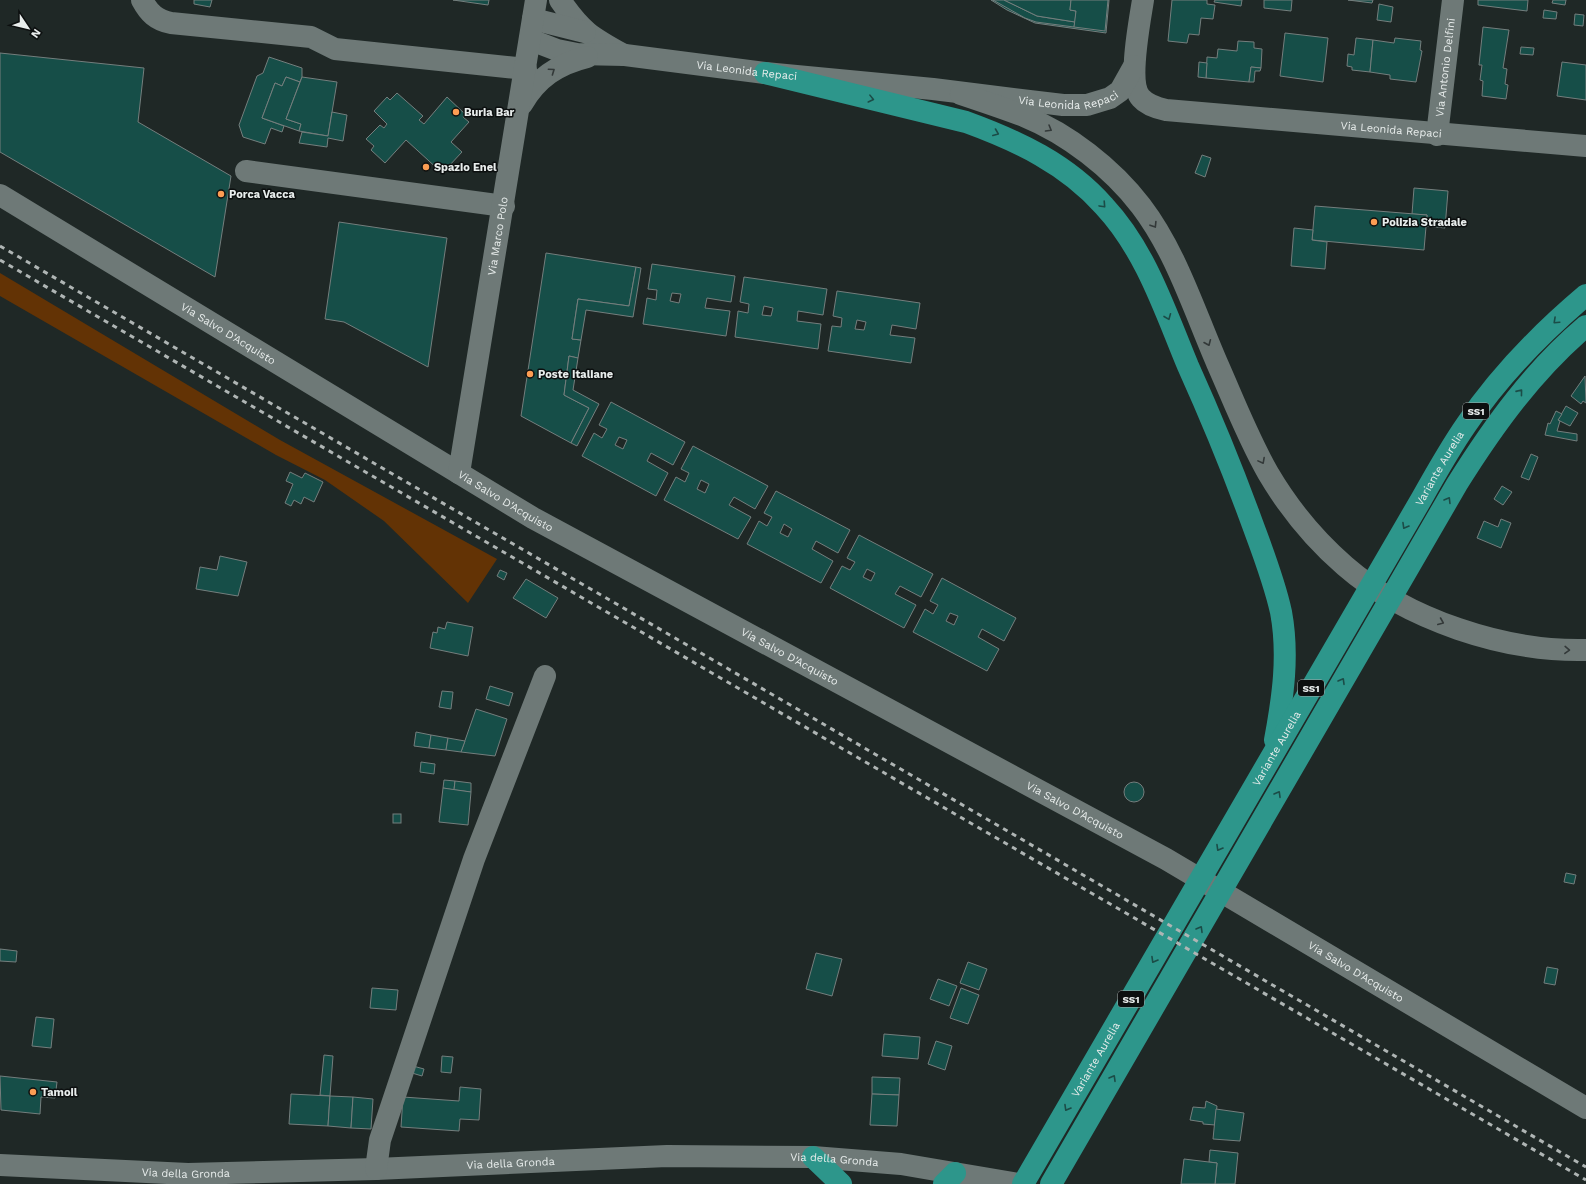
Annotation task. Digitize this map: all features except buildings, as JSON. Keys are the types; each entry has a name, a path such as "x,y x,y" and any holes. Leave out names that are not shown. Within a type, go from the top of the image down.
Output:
{"highway":[{"path":"765,73 966,122 994,132 1034,151 1073,176 1089,190 1112,215 1132,243 1161,300 1225,449 1271,573 1281,612 1285,647 1282,705 1273,754"},
{"name":"Variante Aurelia","path":"1023,1184 1455,442 1491,391 1512,365 1547,330 1586,295"},
{"name":"Variante Aurelia","path":"1051,1184 1259,828 1364,643 1483,442 1509,406 1536,374 1586,326"},
{"path":"813,1157 841,1184"}],"street":[{"path":"142,0 151,14 163,21 171,23 311,37 335,48 526,69"},
{"path":"560,0 573,20 585,32 625,55"},
{"path":"1134,66 1143,0"},
{"name":"Via Antonio Delfini","path":"1437,135 1453,0"},
{"path":"533,20 585,32"},
{"name":"Via Marco Polo","path":"459,473 504,206 533,20"},
{"name":"Via Leonida Repaci","path":"533,20 557,50 591,56 625,55 765,73 1063,105 1087,105 1110,98 1120,91 1134,66"},
{"path":"519,111 532,89 552,71 574,60 591,56"},
{"name":"Via Leonida Repaci","path":"1134,66 1137,94 1141,99 1149,104 1166,110 1437,135 1586,146"},
{"path":"961,94 1024,116 1050,129 1099,164 1140,205 1160,236 1173,260 1216,361 1268,472 1306,525 1346,567 1360,578 1406,606 1467,632 1503,642 1546,649 1586,650"},
{"path":"246,171 504,206"},
{"name":"Via Salvo D'Acquisto","path":"0,195 533,518 1159,855 1586,1108"},
{"path":"376,1169 380,1140 474,859 545,676"},
{"name":"Via della Gronda","path":"0,1165 188,1174 376,1169 666,1156 813,1157 901,1164 950,1178 1018,1184"}],"shaded area":[{"path":"0,273 280,440 497,559 468,603 384,521 325,480 276,455 0,296"}],"railway":[{"path":"0,246 1586,1167"},
{"path":"0,260 1586,1180"}],"place":[{"name":"Buria Bar","path":"456,112"},
{"name":"Spazio Enel","path":"426,167"},
{"name":"Porca Vacca","path":"221,194"},
{"name":"Polizia Stradale","path":"1374,222"},
{"name":"Poste Italiane","path":"530,374"},
{"name":"Tamoil","path":"33,1092"}]}
